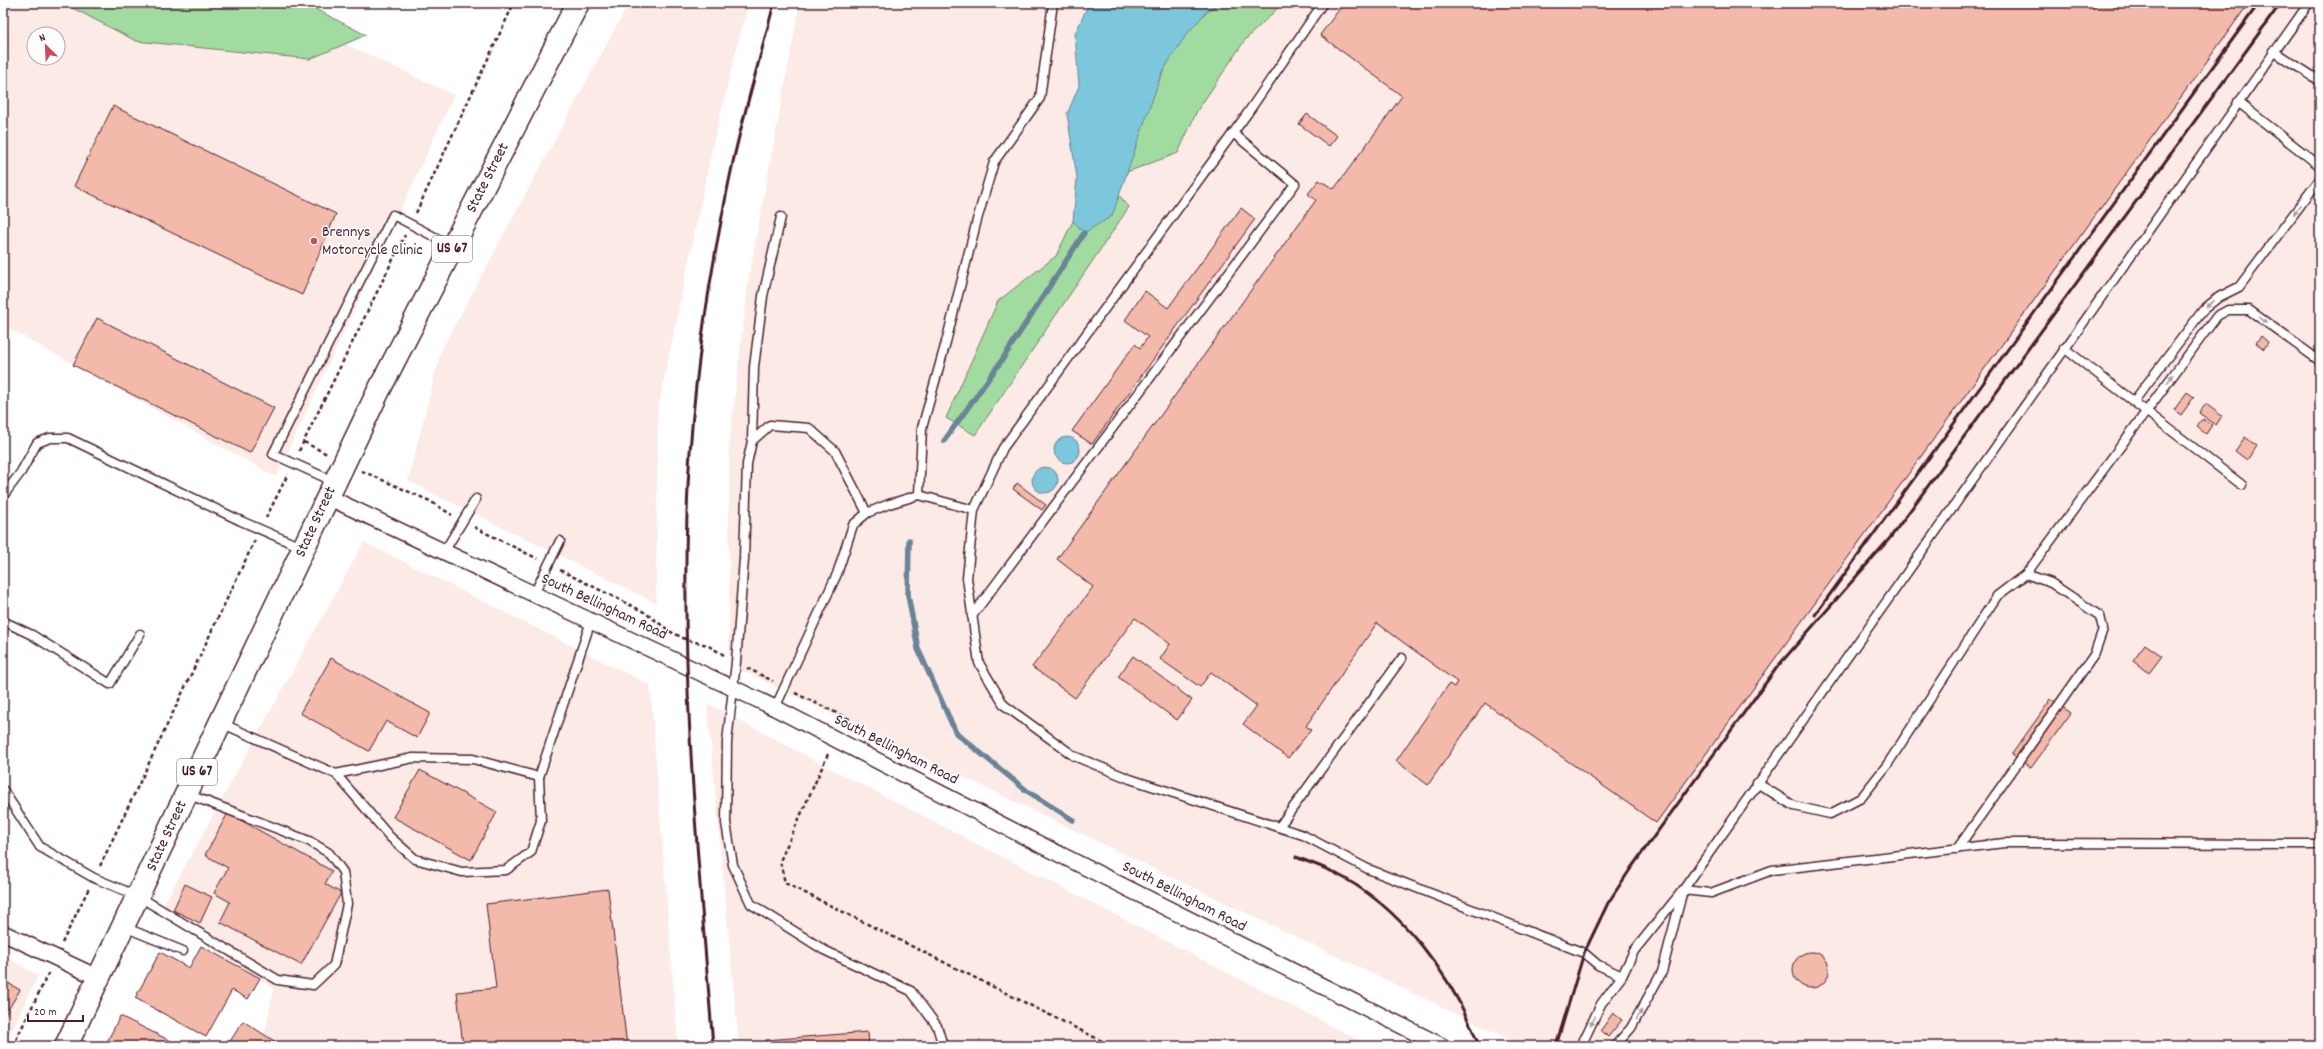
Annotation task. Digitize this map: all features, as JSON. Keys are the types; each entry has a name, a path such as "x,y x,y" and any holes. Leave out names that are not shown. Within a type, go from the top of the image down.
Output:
{"main road":[{"name":"State Street","path":"66,1046 382,385 574,6"}],"street":[{"name":"South Bellingham Road","path":"336,481 444,552 775,708 1041,845 1442,1046"},
{"path":"3,933 99,978"}],"lane":[{"path":"919,495 922,428 946,342 977,220 994,162 1040,98 1053,3"},
{"path":"1323,3 1233,133 1003,448 974,510 967,578 979,664 1004,705 1074,756 1130,779 1303,835 1368,869 1584,953 1598,966 1622,976"},
{"path":"1581,1046 1601,1004 1622,976 1634,952 1683,890 2273,51 2309,3"},
{"path":"2273,51 2320,81"},
{"path":"2238,102 2320,166"},
{"path":"972,616 1295,184 1233,133"},
{"path":"2134,401 2204,309 2219,297 2239,287 2320,179"},
{"path":"336,481 293,464 273,454 393,215 453,246"},
{"path":"782,218 763,296 754,367 752,441 746,464 744,560 736,662 727,742 726,823 733,865 751,904 824,950 911,991 937,1026 943,1046"},
{"path":"1757,783 1794,806 1830,814 1861,798 1887,765 1997,596 2026,574 2217,316 2228,310 2249,310 2320,361"},
{"path":"2064,348 2147,410 2242,485"},
{"path":"752,441 770,424 809,428 835,451 867,513"},
{"path":"3,496 21,472 37,443 50,438 68,438 260,529 304,548"},
{"path":"775,708 837,574 853,525 867,513 889,504 919,495 974,510"},
{"path":"444,552 476,499"},
{"path":"534,594 560,541"},
{"path":"1958,849 2094,655 2103,628 2100,616 2052,583 2026,574"},
{"path":"3,621 32,635 110,684 140,634"},
{"path":"220,723 336,774 390,838 415,859 462,872 506,870 531,852 541,821 539,777 591,621"},
{"path":"1279,827 1402,658"},
{"path":"336,774 413,758 473,759 539,777"},
{"path":"3,790 40,847 94,878 138,896 278,980 313,985 334,965 347,904 343,872 329,853 309,841 186,794"},
{"path":"1683,890 1711,893 1772,870 2004,843 2320,844"},
{"path":"1615,1046 1632,1028 1662,972 1683,890"},
{"path":"124,926 183,951"}],"path":[{"path":"13,1046 260,529 304,442 336,481 430,501 463,522 644,612 671,632 688,640 707,645 785,688 849,719 835,739 780,861 785,883 1112,1046"}],"shaded area":[{"path":"3,3 258,3 454,95 276,477 3,325"},
{"path":"629,3 748,3 713,144 658,408 656,603 408,481 441,351"},
{"path":"800,3 2320,3 2320,1046 1523,1046 729,664 729,446 749,276"},
{"path":"364,542 650,685 678,1046 262,1046 274,989 159,913"},
{"path":"707,703 812,759 1370,1046 739,1046"},
{"path":"3,955 38,976 4,1046 3,1046"}],"green space":[{"path":"63,3 304,3 366,35 310,59 136,41"},
{"path":"1220,3 1283,3 1245,40 1197,111 1178,153 1127,172 1160,78 1171,56 1184,36 1200,18"},
{"path":"1119,195 1129,207 975,435 946,418 998,301 1056,256 1073,221 1084,232 1111,216"}],"water":[{"path":"1089,3 1220,3 1208,10 1186,35 1162,72 1112,216 1084,233 1073,221 1077,178 1067,114 1079,86 1075,34"},
{"path":"1067,437 1076,441 1080,450 1076,459 1067,463 1058,459 1054,450 1058,441"},
{"path":"1045,467 1054,471 1058,480 1054,489 1045,493 1036,489 1032,480 1036,471"}],"building":[{"path":"1344,3 1425,3 1428,5 1429,3 2249,3 1656,823 1485,703 1428,785 1396,761 1449,684 1454,687 1457,682 1377,623 1306,726 1311,730 1288,758 1243,724 1257,706 1211,672 1200,687 1160,659 1170,644 1135,618 1075,698 1032,667 1093,587 1057,559 1316,200 1308,194 1319,180 1334,189 1402,96 1320,35"},
{"path":"113,106 336,214 302,295 74,186"},
{"path":"1307,114 1337,136 1329,146 1299,124"},
{"path":"1241,208 1255,219 1092,444 1072,431 1135,344 1140,348 1148,337 1125,320 1145,291 1168,308"},
{"path":"97,318 274,408 250,453 73,365"},
{"path":"2261,336 2268,342 2264,349 2256,343"},
{"path":"2187,392 2194,397 2181,415 2174,410"},
{"path":"2206,404 2222,416 2216,425 2199,413"},
{"path":"2203,419 2212,425 2206,434 2197,427"},
{"path":"2245,437 2257,446 2247,460 2235,451"},
{"path":"1017,483 1046,505 1042,510 1013,489"},
{"path":"2145,644 2162,656 2149,673 2133,660"},
{"path":"1133,656 1192,700 1177,720 1118,677"},
{"path":"331,658 430,713 417,738 386,721 369,751 300,713"},
{"path":"2051,699 2071,713 2031,768 2012,754"},
{"path":"420,770 497,812 471,860 393,817"},
{"path":"228,813 332,871 325,884 341,893 301,965 220,922 230,902 214,893 228,868 205,855"},
{"path":"185,884 212,897 200,923 173,910"},
{"path":"608,889 627,1046 463,1046 457,992 496,988 486,904"},
{"path":"201,946 260,978 248,999 232,990 206,1037 135,998 160,952 189,968"},
{"path":"1815,952 1824,957 1828,963 1828,977 1824,983 1815,988 1807,988 1798,983 1794,977 1793,966 1798,957 1804,953"},
{"path":"3,980 20,990 3,1018"},
{"path":"1613,1013 1622,1020 1608,1037 1601,1030"},
{"path":"120,1016 181,1046 105,1046"},
{"path":"243,1021 282,1046 227,1046"},
{"path":"868,1032 869,1046 766,1046 766,1040"}],"waterway":[{"path":"944,441 1002,360 1084,233"},
{"path":"909,540 908,595 918,649 956,733 1027,791 1073,820"}],"railway":[{"path":"713,1046 692,780 689,713 686,580 689,469 692,425 702,336 716,248 733,162 774,3"},
{"path":"1815,615 2259,3"},
{"path":"1556,1046 1584,953 1608,903 1631,868 1778,666 1890,538 2281,3"},
{"path":"1296,857 1333,872 1358,886 1381,904 1402,924 1422,946 1455,994 1479,1046"}],"place":[{"name":"Brennys Motorcycle Clinic","path":"314,241"}]}
